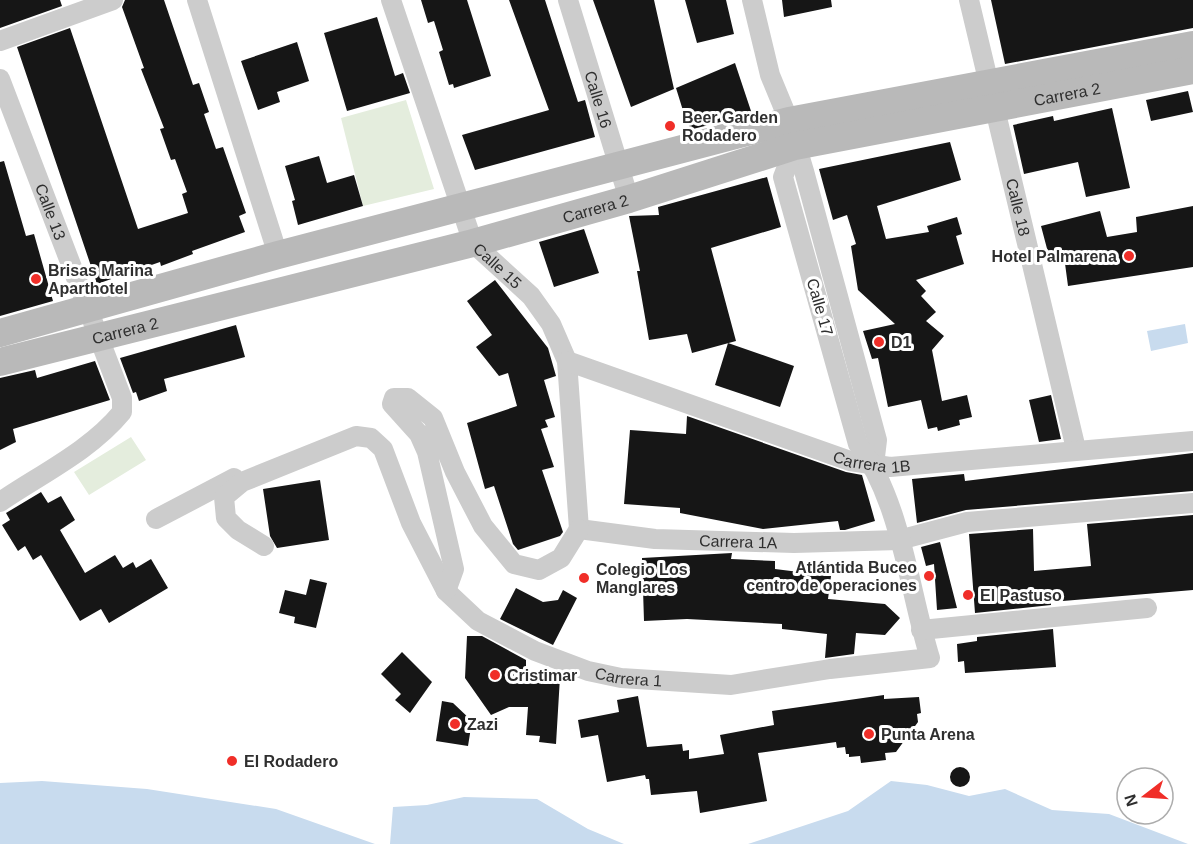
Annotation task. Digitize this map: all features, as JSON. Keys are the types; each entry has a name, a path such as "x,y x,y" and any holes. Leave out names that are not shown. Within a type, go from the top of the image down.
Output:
{"street":[{"path":"0,41 113,0"},
{"path":"197,0 278,255"},
{"name":"Calle 15","path":"391,0 473,243 531,296 551,324 567,361 579,529"},
{"name":"Calle 16","path":"568,0 629,200"},
{"name":"Calle 17","path":"752,0 770,75 792,133 877,440 874,465"},
{"name":"Calle 18","path":"969,0 1076,449"},
{"name":"Carrera 2","path":"993,96 1193,45"},
{"name":"Carrera 2","path":"0,333 278,255 619,167 993,96 1193,70"},
{"name":"Calle 13","path":"0,79 122,398 122,412 110,427 79,451 0,502"},
{"name":"Carrera 2","path":"0,362 473,243 629,200 792,133"},
{"name":"Calle 17","path":"792,133 783,177 858,444 874,465 899,540 930,658"},
{"path":"814,287 834,281"},
{"name":"Carrera 1B","path":"567,361 850,461 874,465 890,467 1076,449 1193,441"},
{"path":"446,591 454,569 427,452 419,434 396,411 392,404 394,398 408,398 433,418 455,472 483,526 514,564 539,570 561,558 579,529"},
{"name":"Carrera 1","path":"300,458 356,436 371,438 383,449 411,523 446,591 477,621 535,651 588,671 621,678 731,685 830,669 930,658"},
{"path":"156,519 238,477 300,458"},
{"path":"264,546 238,530 226,519 224,497 242,482 300,458"},
{"name":"Carrera 1A","path":"579,529 655,539 794,543 899,540 967,522 1193,503"},
{"path":"921,630 1147,608"}],"green space":[{"path":"406,100 434,189 363,206 341,118"},
{"path":"131,437 146,460 89,495 74,472"}],"water":[{"path":"1185,324 1188,343 1151,351 1147,331"},
{"path":"42,781 147,789 276,809 375,844 0,844 0,783"},
{"path":"891,781 927,785 969,796 1005,789 1052,810 1109,814 1115,816 1115,826 1141,826 1188,844 748,844 848,811"},
{"path":"464,797 537,799 588,829 624,844 390,844 393,807 427,805"}],"building":[{"path":"0,0 60,0 62,6 0,28"},
{"path":"125,0 164,0 193,85 199,83 209,112 204,114 216,149 223,147 246,213 239,216 245,232 192,251 193,254 161,266 160,262 97,284 17,47 70,28 138,229 188,213 182,194 187,192 175,159 171,160 160,129 164,128 141,69 144,68 122,7"},
{"path":"421,0 467,0 491,76 454,88 453,84 449,85 439,52 443,50 434,21 428,23"},
{"path":"509,0 545,0 578,102 585,100 595,137 475,170 462,135 549,110"},
{"path":"593,0 654,0 674,89 631,107"},
{"path":"685,0 726,0 734,34 697,43"},
{"path":"782,0 831,0 832,7 784,17"},
{"path":"991,0 1193,0 1193,28 1005,64"},
{"path":"377,17 395,76 403,73 410,93 347,111 324,33"},
{"path":"297,42 309,81 277,92 280,102 258,110 241,61"},
{"path":"735,63 752,114 689,130 676,88"},
{"path":"1188,91 1193,112 1151,121 1146,100"},
{"path":"1112,108 1130,188 1086,197 1078,162 1024,174 1013,125 1053,116 1054,121"},
{"path":"950,142 961,180 877,206 886,239 929,232 927,226 957,217 962,234 956,236 964,264 916,280 926,291 921,296 936,312 926,321 944,336 932,350 942,401 967,395 972,417 959,420 960,425 938,431 937,427 928,429 921,400 888,407 878,358 872,359 863,331 895,324 858,290 851,246 856,244 847,215 833,220 819,169"},
{"path":"319,156 327,183 354,175 363,206 298,225 292,201 295,200 285,166"},
{"path":"4,161 26,236 34,234 53,301 0,316 0,162"},
{"path":"767,177 781,227 711,248 736,341 692,353 687,334 649,340 637,271 640,271 629,216 659,215 658,207"},
{"name":"Hotel Palmarena","path":"1193,206 1193,267 1068,286 1064,256 1050,260 1041,226 1100,211 1107,237 1137,232 1136,217"},
{"path":"584,229 599,273 554,287 539,242"},
{"path":"495,280 548,348 556,376 544,380 555,417 545,420 548,427 541,429 554,467 542,470 563,532 560,536 518,550 513,544 494,486 485,489 467,423 517,406 508,373 499,376 476,347 492,335 467,301"},
{"path":"236,325 245,357 164,379 167,391 139,401 136,392 133,393 120,358"},
{"path":"728,343 794,366 780,407 715,385"},
{"path":"95,361 110,400 13,429 16,442 0,450 0,378 35,370 37,378"},
{"path":"1051,395 1061,439 1039,442 1029,400"},
{"path":"687,416 846,472 862,475 875,521 845,530 840,530 838,521 763,529 680,513 680,508 624,504 630,430 686,434"},
{"path":"1193,453 1193,491 966,510 917,523 912,479 964,474 965,481"},
{"path":"320,480 329,540 277,548 270,536 263,489"},
{"path":"41,492 48,503 61,496 75,520 60,530 85,573 115,555 123,568 133,562 136,568 151,559 168,588 109,623 101,609 80,621 41,555 33,560 25,546 18,551 2,525 10,520 6,513"},
{"path":"1193,515 1193,590 1051,602 1051,605 975,613 969,534 1033,529 1034,571 1091,566 1087,524"},
{"path":"940,542 957,608 937,610 934,564 926,566 921,547"},
{"path":"732,553 731,559 775,561 775,569 831,576 828,599 885,604 900,618 885,635 856,633 854,654 825,658 827,634 782,629 782,624 687,619 644,621 642,558"},
{"path":"310,579 327,583 316,628 294,623 295,617 279,613 285,590 306,595"},
{"path":"516,588 543,602 558,600 563,590 577,598 553,645 500,619"},
{"path":"1053,629 1056,667 965,673 964,661 958,662 957,644 977,641 977,637"},
{"name":"Cristimar","path":"467,636 482,636 526,660 526,675 560,677 556,744 539,742 540,736 526,735 528,707 509,707 491,715 465,678"},
{"path":"402,652 432,682 410,713 395,700 401,694 381,674"},
{"path":"884,695 884,699 919,697 921,713 917,714 918,722 896,752 885,753 886,760 861,763 860,756 849,757 845,747 837,748 836,742 758,753 767,801 700,813 697,791 651,795 649,779 646,779 645,775 607,782 598,735 581,738 578,720 619,712 617,700 638,696 647,747 682,744 683,751 689,750 689,759 724,754 720,735 774,725 772,711"},
{"name":"Zazi","path":"442,701 453,703 472,721 468,746 436,741"},
{"path":"960,767 967,770 970,777 967,784 960,787 953,784 950,777 953,770"}],"place":[{"name":"Beer Garden Rodadero","path":"670,126"},
{"name":"Hotel Palmarena","path":"1129,256"},
{"name":"Brisas Marina Aparthotel","path":"36,279"},
{"name":"D1","path":"879,342"},
{"name":"Atlántida Buceo centro de operaciones","path":"929,576"},
{"name":"Colegio Los Manglares","path":"584,578"},
{"name":"El Pastuso","path":"968,595"},
{"name":"Cristimar","path":"495,675"},
{"name":"Zazi","path":"455,724"},
{"name":"Punta Arena","path":"869,734"},
{"name":"El Rodadero","path":"232,761"}]}
